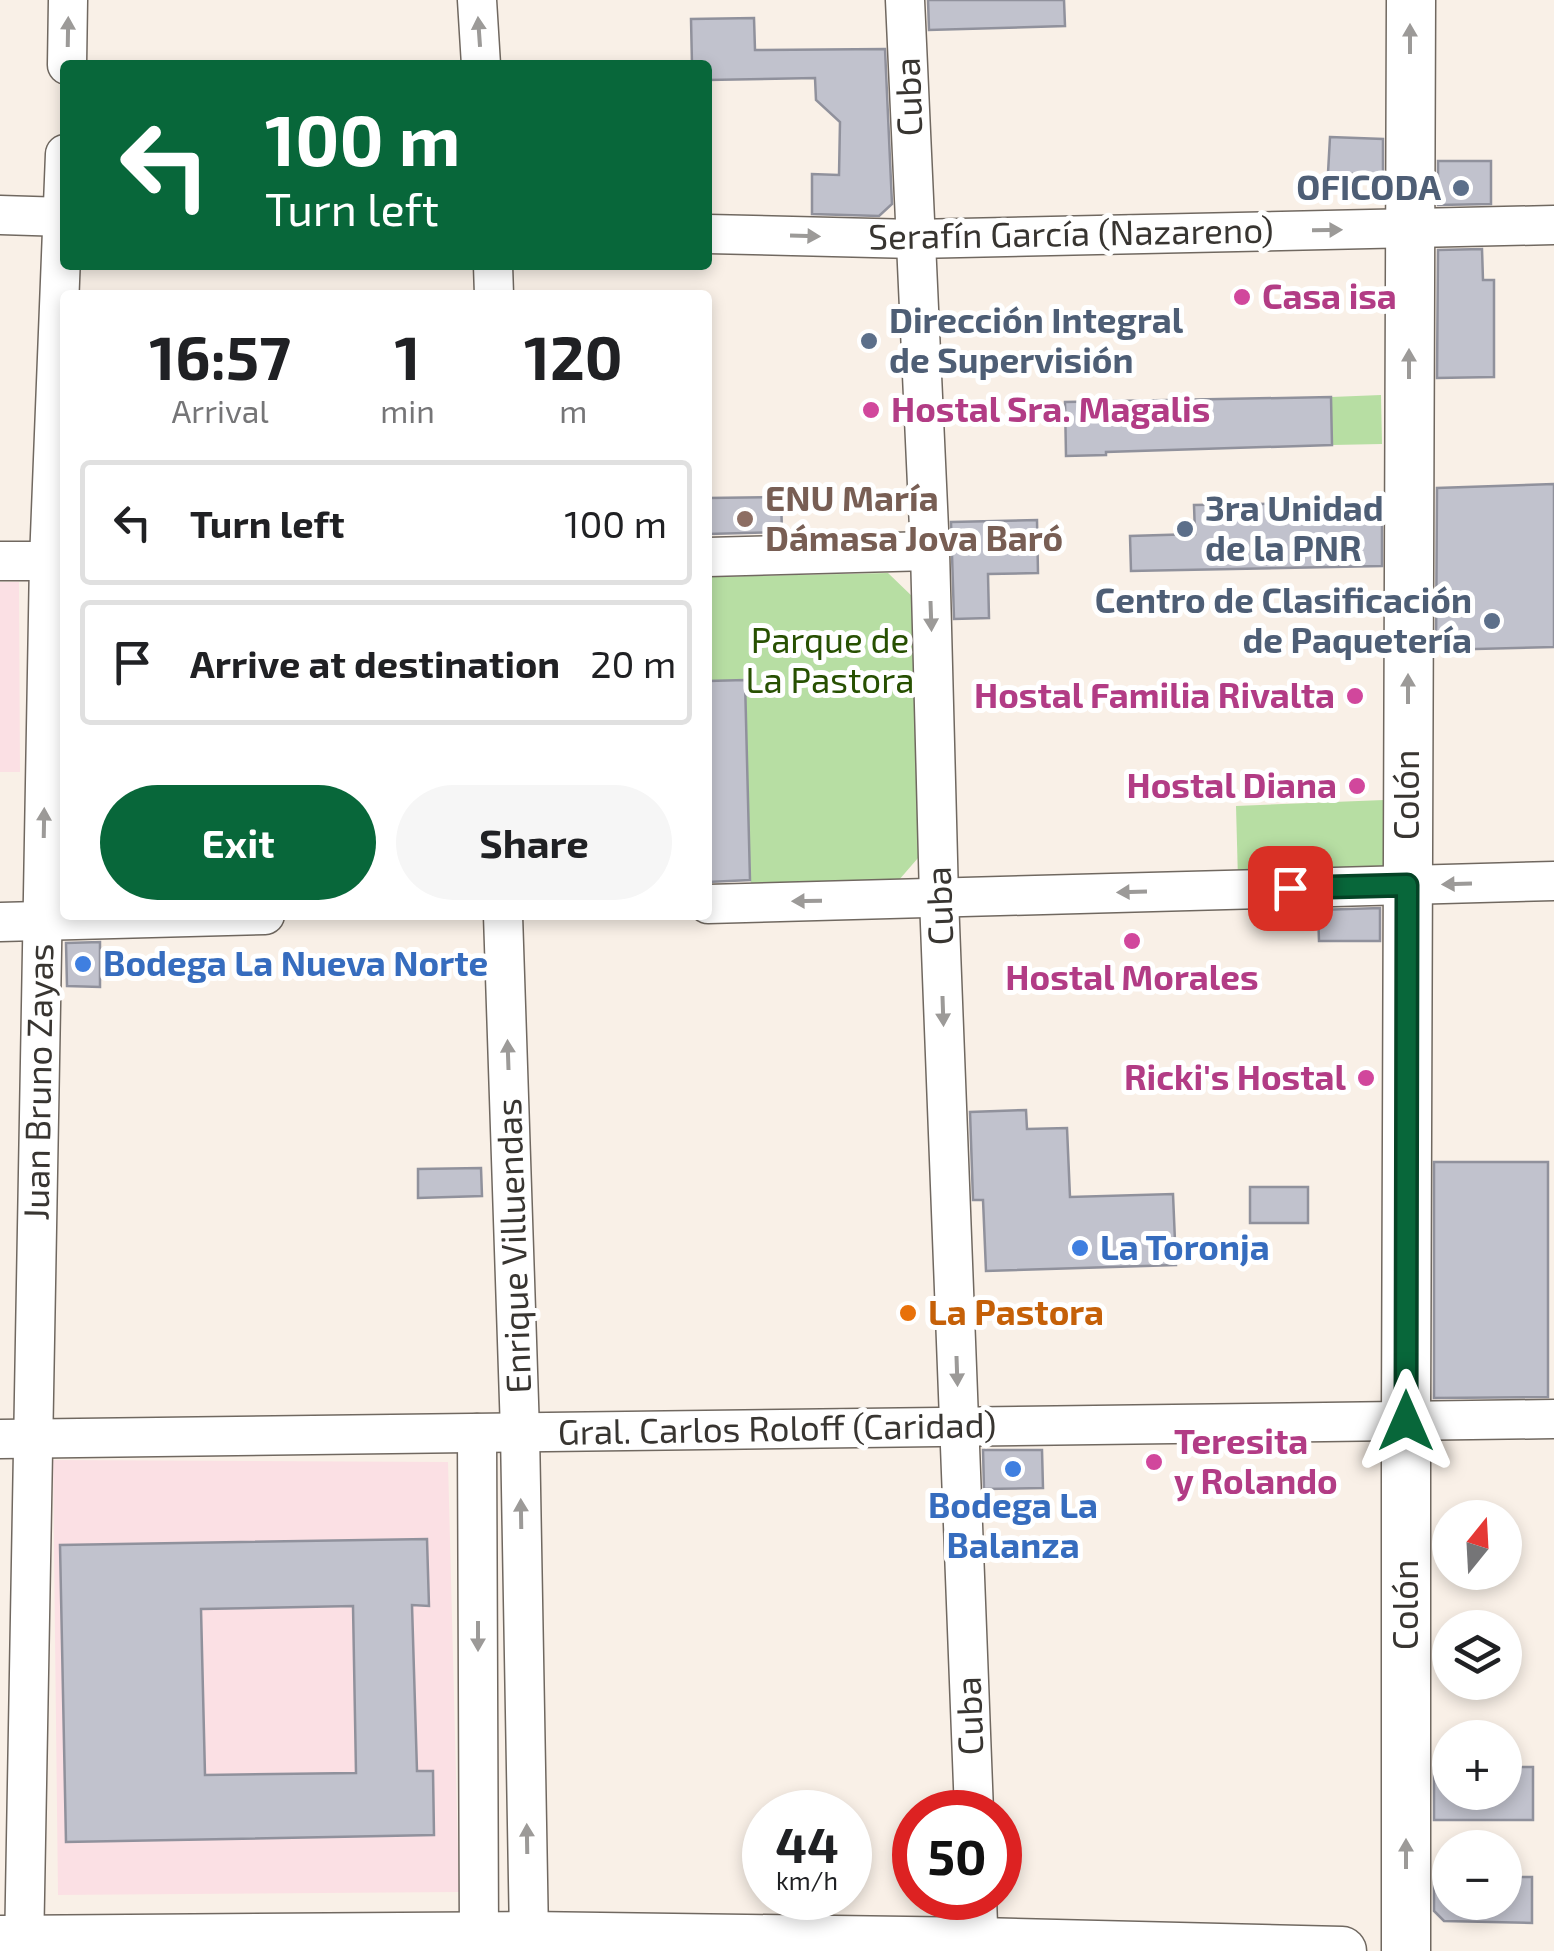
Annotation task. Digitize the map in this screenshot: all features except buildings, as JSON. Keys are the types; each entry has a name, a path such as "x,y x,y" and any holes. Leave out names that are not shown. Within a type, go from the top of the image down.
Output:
{"main road":[{"name":"Colón","path":"1406,1951 1411,0"},
{"path":"16,1944 529,1944 978,1930 1342,1951"}],"street":[{"path":"67,60 68,0"},
{"path":"476,0 481,60"},
{"name":"Cuba","path":"905,0 930,552 939,898 973,1790"},
{"path":"0,215 60,217"},
{"name":"Serafín García (Nazareno)","path":"712,234 914,239 1554,225"},
{"name":"Juan Bruno Zayas","path":"16,1944 17,1439 42,920 60,414"},
{"path":"712,557 930,552"},
{"path":"0,562 57,561"},
{"path":"712,904 1554,881"},
{"path":"0,922 60,920"},
{"name":"Enrique Villuendas","path":"504,920 520,1432 529,1944"},
{"name":"Gral. Carlos Roloff (Caridad)","path":"17,1439 1554,1419"},
{"name":"Enrique Villuendas","path":"477,1434 479,1944"}],"shaded area":[{"path":"0,582 19,582 20,772 0,772"},
{"path":"53,1460 448,1462 459,1892 58,1895"}],"green space":[{"path":"1381,395 1382,444 1332,445 1331,397"},
{"name":"Parque de La Pastora","path":"888,573 915,599 920,731 918,858 892,888 751,892 745,681 712,681 712,577"},
{"path":"1384,800 1388,874 1238,880 1236,806"}],"place":[{"name":"OFICODA","path":"1461,188"},
{"name":"Casa isa","path":"1242,297"},
{"name":"Dirección Integral de Supervisión","path":"869,341"},
{"name":"Hostal Sra. Magalis","path":"871,410"},
{"name":"ENU María Dámasa Jova Baró","path":"745,519"},
{"name":"3ra Unidad de la PNR","path":"1185,529"},
{"name":"Centro de Clasificación de Paquetería","path":"1492,621"},
{"name":"Hostal Familia Rivalta","path":"1355,696"},
{"name":"Hostal Diana","path":"1357,786"},
{"name":"Hostal Morales","path":"1132,941"},
{"name":"Bodega La Nueva Norte","path":"83,964"},
{"name":"Ricki's Hostal","path":"1366,1078"},
{"name":"La Toronja","path":"1080,1248"},
{"name":"La Pastora","path":"908,1313"},
{"name":"Teresita y Rolando","path":"1154,1462"},
{"name":"Bodega La Balanza","path":"1013,1469"}],"route":[{"path":"1290,888 1407,885 1406,1421"}]}
